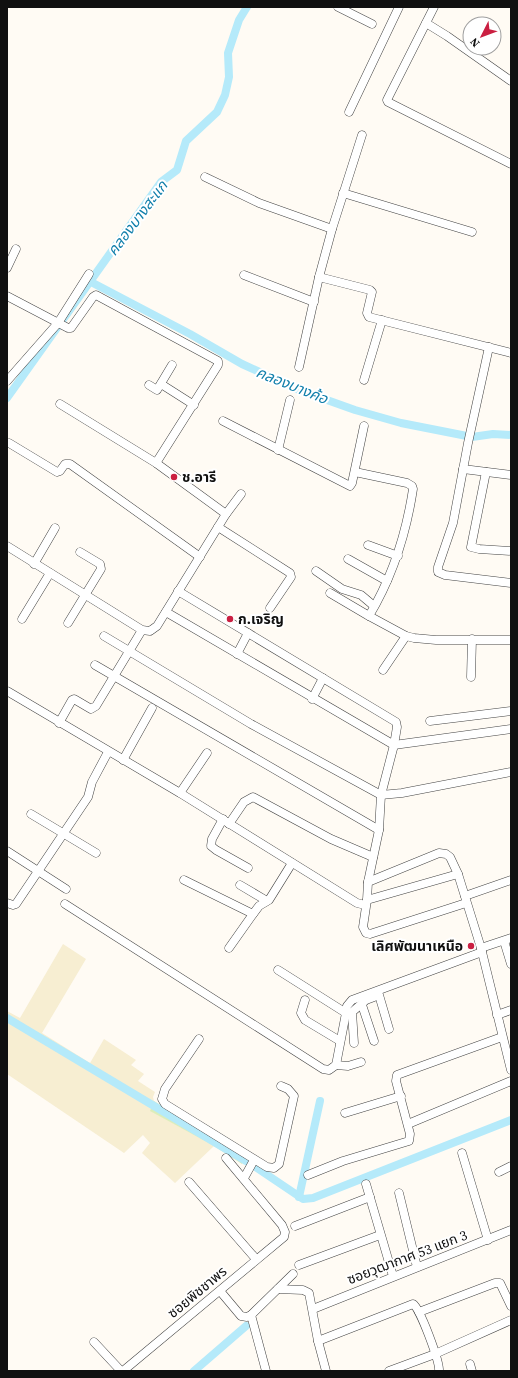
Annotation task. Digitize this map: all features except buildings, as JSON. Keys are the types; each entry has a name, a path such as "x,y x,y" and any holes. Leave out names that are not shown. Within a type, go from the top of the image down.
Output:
{"street":[{"path":"338,7 372,24"},
{"path":"349,112 399,7"},
{"path":"434,7 388,102 511,164"},
{"path":"426,23 511,81"},
{"path":"299,367 319,277 332,229 362,135"},
{"path":"205,177 259,203 332,229"},
{"path":"343,193 472,232"},
{"path":"7,268 16,249"},
{"path":"7,381 59,324 89,274"},
{"path":"244,275 314,302"},
{"path":"319,277 370,290 372,292 367,315 511,353"},
{"path":"7,296 34,308 59,324 71,328 96,295 218,361 218,365 194,405 156,463"},
{"path":"364,380 382,320"},
{"path":"489,347 468,443 453,523 438,567 438,572 445,575 511,583"},
{"path":"149,386 156,390 172,365"},
{"path":"161,384 194,405"},
{"path":"278,450 290,400"},
{"path":"60,404 156,463 226,514"},
{"path":"223,421 350,486 355,472 364,426"},
{"path":"8,443 57,472 60,471 65,464 70,464 200,557"},
{"path":"463,469 511,475"},
{"path":"355,472 407,483 412,486 413,489 410,510 398,556 371,611"},
{"path":"486,472 471,547 479,550 511,551"},
{"path":"7,546 142,630 150,630 157,626 226,514 241,494"},
{"path":"218,527 290,573 291,577 270,608"},
{"path":"34,564 56,528"},
{"path":"368,545 398,556"},
{"path":"68,623 100,573 101,567 80,552"},
{"path":"348,559 387,581"},
{"path":"316,571 342,590 361,595 371,611"},
{"path":"22,620 50,573"},
{"path":"178,592 396,722 397,726 394,745 381,795 379,830 368,882 363,926 366,932 370,934 466,899 511,880"},
{"path":"330,593 371,611 406,636 436,640 511,640"},
{"path":"166,612 312,699 394,745 511,729"},
{"path":"59,723 74,699 91,709 94,708 142,630"},
{"path":"237,654 248,633"},
{"path":"104,636 252,724 381,795 402,793 511,772"},
{"path":"383,670 406,636"},
{"path":"471,677 472,639"},
{"path":"95,665 115,675 379,830"},
{"path":"312,699 323,678"},
{"path":"7,691 108,752 180,793 357,903 366,902 458,874"},
{"path":"123,760 152,708"},
{"path":"430,721 511,711"},
{"path":"7,903 13,905 16,904 64,835 88,797 92,782 108,752"},
{"path":"180,793 208,753"},
{"path":"248,868 211,846 226,821 244,802 253,797 331,839 373,857"},
{"path":"31,814 96,853"},
{"path":"7,851 66,889"},
{"path":"368,882 439,853 446,854 450,857 458,874 482,950 511,1070"},
{"path":"229,948 259,906 267,902 292,863"},
{"path":"184,880 253,914"},
{"path":"240,885 267,902"},
{"path":"64,904 323,1069 329,1070 336,1065 347,1006 352,1000 507,940 511,964"},
{"path":"278,970 346,1013"},
{"path":"354,1044 352,1012 366,1000 379,995 386,987"},
{"path":"379,995 389,1029"},
{"path":"305,1000 301,1014 305,1020 340,1041"},
{"path":"362,1005 374,1041"},
{"path":"497,1015 511,1010"},
{"path":"308,1175 343,1161 409,1141 411,1137 396,1081 397,1075 502,1037"},
{"path":"199,1039 165,1090 162,1099 165,1104 266,1167 274,1168 279,1164 294,1096 288,1089 281,1086"},
{"path":"336,1065 343,1067 361,1062"},
{"path":"408,1124 511,1081"},
{"path":"344,1113 401,1096"},
{"path":"462,1153 488,1240"},
{"path":"226,1158 244,1178 254,1160"},
{"path":"499,1172 511,1166"},
{"name":"ซอยพิชชาพร","path":"122,1371 256,1260 280,1242 285,1232 282,1225 244,1178"},
{"path":"189,1182 256,1260"},
{"path":"366,1184 393,1276"},
{"path":"399,1193 417,1267"},
{"path":"295,1226 370,1197"},
{"name":"ซอยวุฒากาศ 53 แยก 3","path":"313,1309 511,1230"},
{"path":"299,1265 380,1235"},
{"path":"220,1291 241,1316 247,1317 251,1315 293,1274"},
{"path":"419,1312 495,1283 500,1283 503,1286 511,1306"},
{"path":"278,1289 306,1290 310,1296 318,1341 326,1371"},
{"path":"318,1341 409,1305 415,1305 435,1354 439,1365 439,1371"},
{"path":"251,1315 266,1371"},
{"path":"389,1371 435,1354 511,1320"},
{"path":"94,1342 122,1371"}],"shaded area":[{"path":"63,944 86,959 42,1033 90,1063 104,1039 136,1060 131,1065 144,1074 138,1081 155,1092 151,1111 214,1146 175,1183 142,1153 150,1143 143,1135 124,1153 7,1074 7,1011 20,1018"}],"green space":[{"path":"154,1101 245,1157 242,1164 214,1146 150,1111"}],"waterway":[{"name":"คลองบางสะแก","path":"7,398 161,182 177,170 186,141 217,112 225,95 229,77 228,53 239,20 247,7"},
{"name":"คลองบางค้อ","path":"91,282 190,334 242,364 299,390 355,410 401,423 472,437 493,434 511,435"},
{"path":"7,1018 246,1161"},
{"path":"299,1197 320,1101"},
{"path":"257,1168 303,1199 313,1198 511,1120"},
{"path":"194,1371 246,1326"}],"place":[{"name":"ช.อารี","path":"174,477"},
{"name":"ก.เจริญ","path":"230,619"},
{"name":"เลิศพัฒนาเหนือ","path":"471,946"}]}
